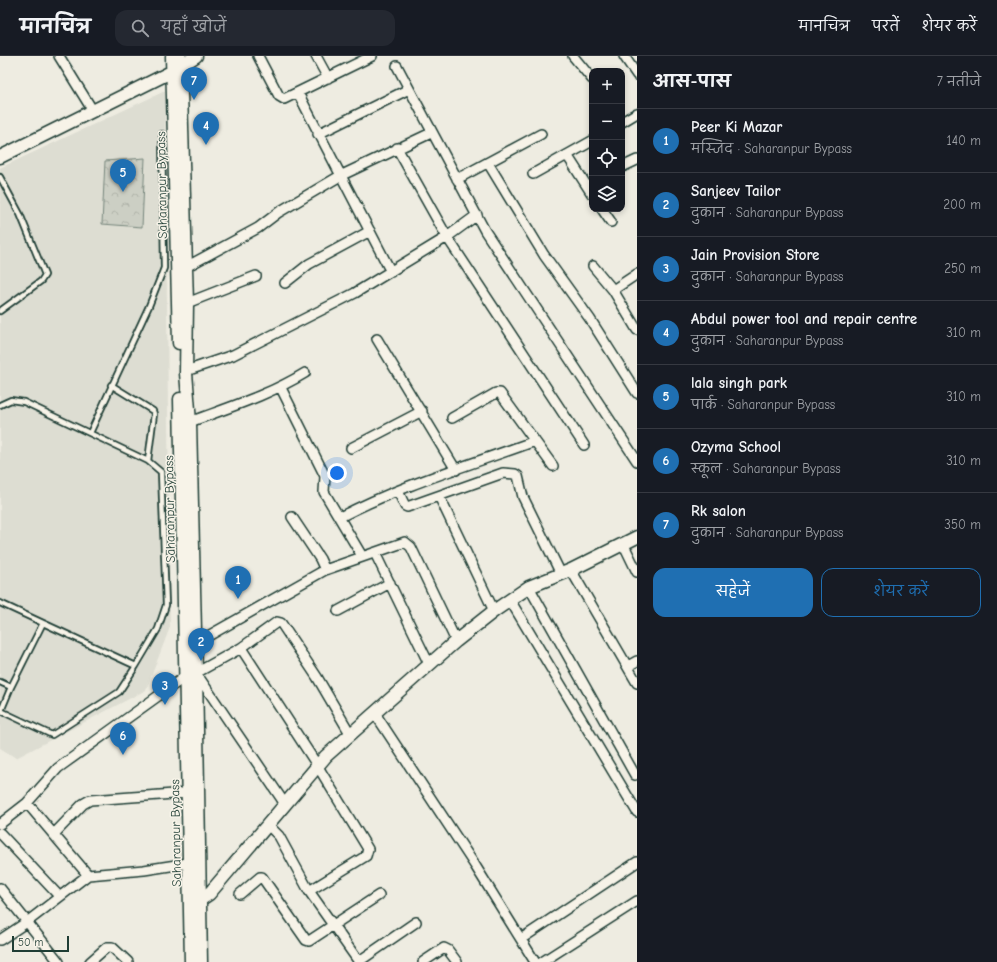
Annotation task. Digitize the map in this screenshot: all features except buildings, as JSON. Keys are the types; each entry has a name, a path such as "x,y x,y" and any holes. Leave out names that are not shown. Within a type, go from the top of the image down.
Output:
{"main road":[{"name":"Saharanpur Bypass","path":"172,56 178,64 191,674 188,793 189,863 195,900 192,962"},
{"path":"0,157 92,111 178,64 196,56"},
{"path":"178,64 187,303 186,371 190,422 194,644 191,674 195,900 201,962"},
{"path":"195,900 209,894 317,765 374,712 456,641 494,611 529,587 566,572 637,537"}],"street":[{"path":"59,56 92,111"},
{"path":"258,56 279,96 286,99 370,56"},
{"path":"316,56 328,78"},
{"path":"573,56 589,75"},
{"path":"624,56 637,75"},
{"path":"397,66 476,215 637,461"},
{"path":"318,134 409,89"},
{"path":"298,93 391,272"},
{"path":"625,119 637,113"},
{"path":"186,267 258,228 279,212 340,176 432,133"},
{"path":"457,179 488,164 541,134"},
{"path":"533,174 589,143"},
{"path":"398,148 447,237 584,445"},
{"path":"567,155 589,189"},
{"path":"625,166 636,162"},
{"path":"488,164 544,255 590,319 637,393"},
{"path":"604,212 611,222"},
{"path":"186,371 233,355 355,293 447,237 476,215"},
{"path":"285,283 309,264 370,231"},
{"path":"594,266 634,320 637,330"},
{"path":"613,290 637,274"},
{"path":"187,303 256,276"},
{"path":"377,339 422,411 456,470"},
{"path":"190,422 281,388 305,373"},
{"path":"281,388 325,476 324,492 362,556"},
{"path":"452,418 498,393 535,441 552,466"},
{"path":"352,448 422,411"},
{"path":"340,517 359,507 398,491 535,441"},
{"path":"398,491 406,507 503,473 515,474 518,476 523,497 566,572 628,666 637,683"},
{"path":"439,496 494,611"},
{"path":"292,517 320,559 325,570"},
{"path":"194,644 325,570 405,542 409,544 432,587 456,641"},
{"path":"623,543 637,572"},
{"path":"375,553 429,664"},
{"path":"338,610 390,583"},
{"path":"529,587 635,775"},
{"path":"510,600 637,812"},
{"path":"0,824 27,802 58,768 191,674 241,648 277,622 284,624 351,735"},
{"path":"241,648 317,765 368,851 366,856 309,891"},
{"path":"628,666 637,661"},
{"path":"191,674 284,804"},
{"path":"374,712 476,867 535,962"},
{"path":"54,834 83,804 90,800 188,793"},
{"path":"27,802 88,875"},
{"path":"268,825 278,836 309,891 334,925 358,962 416,922"},
{"path":"0,833 59,896"},
{"path":"521,938 637,862"},
{"path":"0,940 27,922 88,875 144,870 189,863"},
{"path":"240,894 260,876 262,877 306,940 312,940 380,895"},
{"path":"1,890 59,962"},
{"path":"542,962 637,901"},
{"path":"90,962 107,947 112,947 128,962"},
{"path":"423,962 444,948 448,950 457,962"}],"lane":[{"path":"90,433 149,306 164,268 162,134"},
{"path":"0,177 20,214 44,275 41,281 0,311"},
{"path":"111,385 152,411 154,414 148,461"},
{"path":"0,405 11,400 18,400 148,461 160,469 161,472 166,605 158,629 119,692 52,736 1,711 11,687 43,623"},
{"path":"0,603 136,666"},
{"path":"0,682 11,687"}],"shaded area":[{"path":"165,91 170,627 146,690 16,758 0,748 0,168"}],"green space":[{"path":"145,158 142,227 102,224 105,161"}],"place":[{"name":"Rk salon","path":"194,100"},
{"name":"Abdul power tool and repair centre","path":"206,145"},
{"name":"lala singh park","path":"123,192"},
{"name":"Peer Ki Mazar","path":"238,599"},
{"name":"Sanjeev Tailor","path":"201,661"},
{"name":"Jain Provision Store","path":"165,705"},
{"name":"Ozyma School","path":"123,755"}]}
